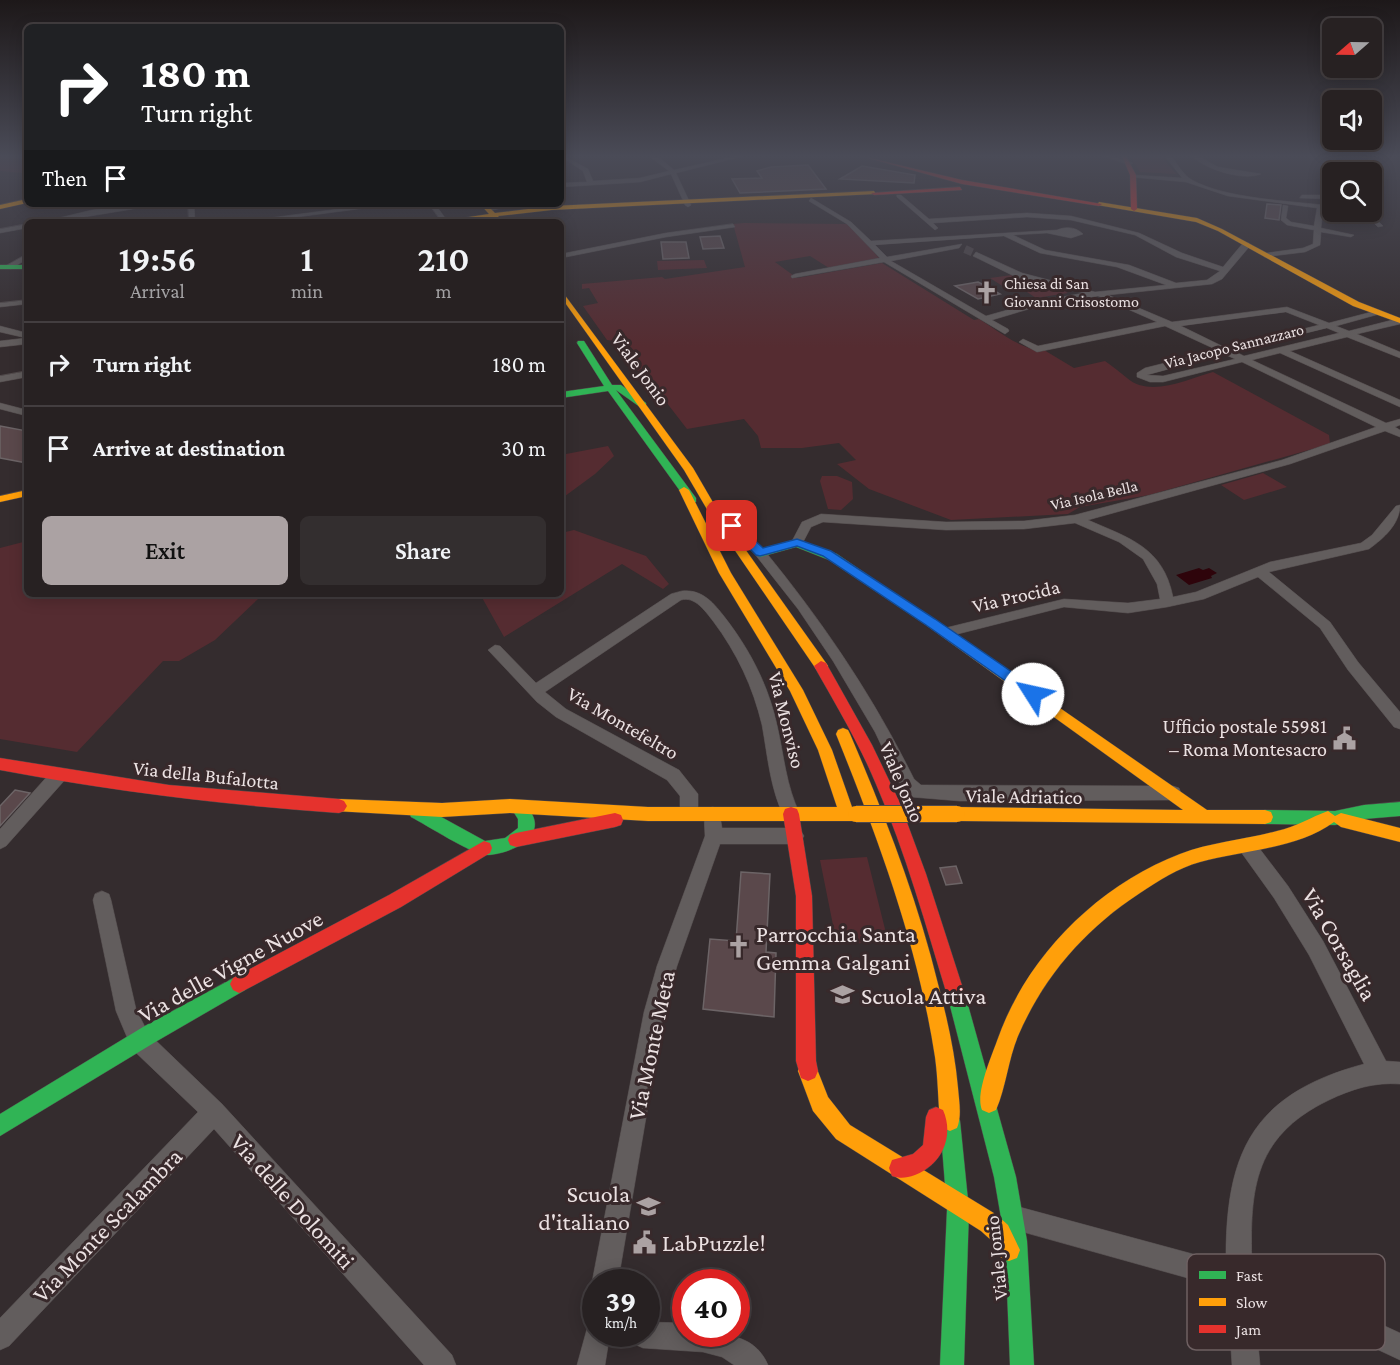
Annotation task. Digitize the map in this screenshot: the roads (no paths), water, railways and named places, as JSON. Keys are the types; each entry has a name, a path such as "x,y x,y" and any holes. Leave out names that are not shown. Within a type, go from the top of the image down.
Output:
{"street":[{"path":"845,220 884,259 1005,331"},
{"path":"928,221 947,220"},
{"path":"1078,220 1137,234 1179,255 1225,270"},
{"path":"1195,220 1352,302 1400,321"},
{"path":"1284,220 1295,226 1351,235"},
{"path":"1266,255 1312,248 1318,242 1318,220"},
{"path":"795,276 884,259 962,248 928,221"},
{"path":"1376,222 1380,226"},
{"path":"564,256 666,235 733,226"},
{"path":"0,231 24,227"},
{"path":"867,243 1058,232"},
{"path":"1006,234 1036,251 1128,267 1175,286"},
{"path":"907,241 923,253"},
{"path":"985,319 1030,305 1209,282 1219,277 1246,245"},
{"path":"976,254 1019,275 1099,295 1168,324 1400,434"},
{"path":"3,269 24,258"},
{"path":"3,269 24,267"},
{"path":"3,269 24,272"},
{"name":"Viale Jonio","path":"564,296 689,470 713,511 816,658 849,713 872,759 911,854 958,1000 988,1107 1012,1216 1020,1297 1022,1365"},
{"path":"0,305 24,302"},
{"path":"1023,342 1037,349 1168,324 1287,309 1400,356"},
{"name":"Via Jacopo Sannazzaro","path":"1378,313 1148,370 1140,375 1161,379 1400,321"},
{"name":"Viale Jonio","path":"564,317 609,387 782,628 836,719 864,781 884,837 935,1008 948,1074 958,1206 952,1365"},
{"path":"0,329 24,335"},
{"path":"0,345 24,341"},
{"path":"1281,350 1400,404"},
{"path":"596,366 607,373 619,371"},
{"path":"0,379 24,375"},
{"path":"564,394 609,387 622,389 643,405"},
{"path":"0,406 24,412"},
{"name":"Via Isola Bella","path":"797,543 806,525 812,520 821,518 939,526 1019,525 1076,519 1286,462 1400,422"},
{"path":"683,488 725,573 796,690 851,814"},
{"path":"0,499 24,494"},
{"name":"Via Procida","path":"946,632 1064,603 1128,608 1199,596 1283,563 1342,553 1365,546 1376,538 1400,509"},
{"path":"713,511 760,553 803,606 838,657 882,730 908,784 917,792 960,794 1173,793"},
{"path":"1076,519 1136,546 1150,557 1163,579 1167,603"},
{"path":"760,553 797,543 833,557 946,632 1204,816"},
{"path":"1259,571 1325,626 1353,666 1400,723"},
{"name":"Via Monviso","path":"535,691 683,594 692,594 712,610 737,642 752,668 766,710 782,792 791,814"},
{"name":"Via Montefeltro","path":"495,651 535,691 570,718 673,775 689,794 689,813"},
{"name":"Via della Bufalotta","path":"0,764 58,776 168,793 240,800 411,809 495,809"},
{"path":"0,841 58,776"},
{"path":"480,845 473,833 476,823 495,809 510,806 648,814"},
{"path":"516,840 527,827 526,817 519,808"},
{"path":"411,809 480,845 502,847 516,840 648,814"},
{"name":"Viale Adriatico","path":"648,814 957,814 1331,818 1400,809"},
{"name":"Via Monte Meta","path":"607,1269 654,1012 667,966 714,836 713,814"},
{"path":"791,814 804,902 806,1060 810,1082 818,1102 836,1128 958,1206 989,1222 1002,1235 1010,1254 1020,1297"},
{"path":"988,1107 999,1056 1015,1017 1050,961 1081,926 1131,889 1200,855 1301,833 1331,818 1400,835"},
{"path":"714,836 795,836"},
{"name":"Via delle Vigne Nuove","path":"0,1126 241,983 414,892 480,845"},
{"name":"Via Corsaglia","path":"1247,846 1281,892 1390,1072"},
{"path":"102,900 126,1011 140,1041"},
{"path":"931,1064 930,1044 935,1008"},
{"name":"Via delle Dolomiti","path":"140,1041 214,1112 442,1365"},
{"path":"1240,1254 1240,1208 1252,1161 1267,1130 1306,1099 1354,1078 1390,1072"},
{"path":"900,1168 920,1165 933,1150 936,1134 935,1105"},
{"name":"Via Monte Scalambra","path":"0,1337 214,1112"},
{"path":"1012,1216 1187,1265"},
{"path":"660,1336 722,1342 734,1347 754,1365"},
{"path":"1385,1340 1400,1347"},
{"path":"591,1365 594,1347"},
{"path":"1244,1350 1245,1365"}],"tunnel":[{"path":"968,250 965,249 976,254"}],"place":[{"name":"Chiesa di San Giovanni Crisostomo","path":"986,292"},
{"name":"Ufficio postale 55981 – Roma Montesacro","path":"1345,738"},
{"name":"Parrocchia Santa Gemma Galgani","path":"738,947"},
{"name":"Scuola Attiva","path":"843,995"},
{"name":"Scuola d'italiano","path":"648,1207"},
{"name":"LabPuzzle!","path":"644,1242"}]}
